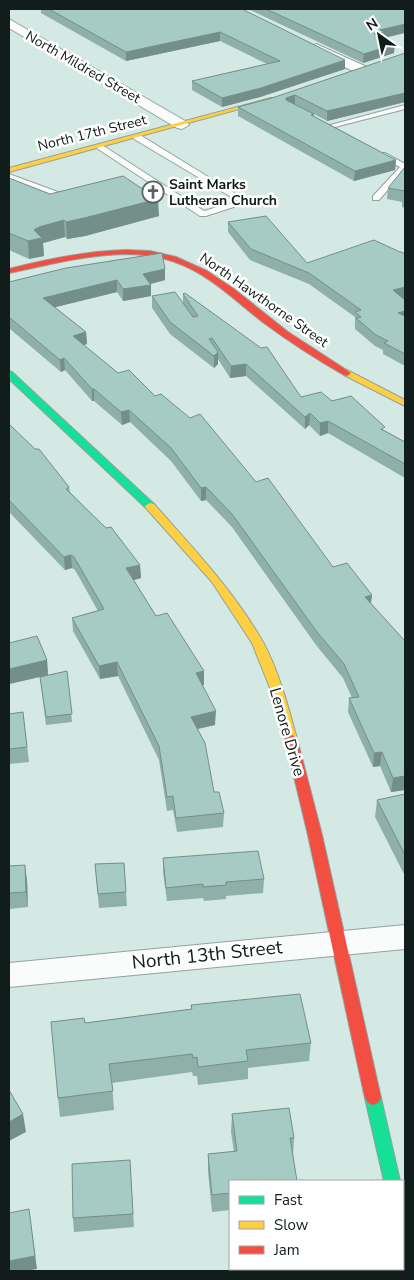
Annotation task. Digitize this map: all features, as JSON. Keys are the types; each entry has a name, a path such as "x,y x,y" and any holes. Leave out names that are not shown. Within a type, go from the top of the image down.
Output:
{"street":[{"name":"North Mildred Street","path":"9,23 182,125"},
{"path":"303,41 366,68"},
{"path":"345,76 366,68"},
{"name":"North 17th Street","path":"9,170 138,137 284,96"},
{"name":"North Hawthorne Street","path":"9,271 60,258 104,253 143,254 181,261 206,274 276,327 327,362 405,402"},
{"name":"Lenore Drive","path":"9,374 138,494 168,525 216,580 258,643 282,703 339,942 392,1180"},
{"name":"North 13th Street","path":"9,975 405,937"}],"lane":[{"path":"336,131 324,125 405,107"},
{"path":"98,147 203,214 245,202 138,137"},
{"path":"370,149 405,166 376,198"},
{"path":"9,176 57,194 78,192"},
{"path":"135,178 144,176"}],"building":[{"path":"49,9 242,9 345,60 261,88 222,98 192,81 280,61 220,32 126,52"},
{"path":"266,9 405,9 405,24 380,30 385,32 374,34 395,44 364,54"},
{"path":"405,53 405,93 327,111 295,95 286,98 286,100 314,114 311,115 396,160 355,171 238,107 272,98"},
{"path":"405,167 405,191 388,188"},
{"path":"123,176 158,199 84,218 66,222 64,220 39,227 34,230 42,238 28,241 9,233 9,178 50,194"},
{"path":"266,216 307,263 374,240 405,254 405,287 393,290 405,300 405,311 398,313 405,316 405,354 384,343 388,341 376,335 356,318 361,317 355,312 361,310 309,273 251,249 228,222"},
{"path":"162,253 165,269 143,274 151,285 123,289 117,280 43,298 86,332 73,336 118,373 129,370 155,396 161,394 190,418 200,414 256,482 268,478 333,567 347,563 372,595 365,597 405,641 405,776 393,778 382,752 374,753 349,698 359,697 344,664 317,632 232,514 206,487 201,488 171,448 129,410 121,412 92,389 64,358 60,360 9,317 9,282 66,268"},
{"path":"175,292 193,317 198,316 183,294 185,293 261,348 267,347 301,397 321,392 332,401 351,396 385,427 381,429 405,442 405,464 328,421 320,423 310,413 305,417 246,364 231,366 212,338 209,339 218,352 214,356 170,322 152,296"},
{"path":"9,424 35,449 39,449 69,487 66,489 106,528 111,527 140,565 126,568 156,616 167,613 204,671 196,673 216,711 191,717 205,743 214,792 219,792 224,813 176,818 173,796 167,797 159,746 117,662 99,666 72,618 104,609 74,557 71,555 64,557 9,500"},
{"path":"37,636 47,660 9,669 9,643"},
{"path":"67,671 72,714 46,717 40,677"},
{"path":"23,712 27,747 9,749 9,714"},
{"path":"405,794 405,855 377,800"},
{"path":"258,851 264,879 226,882 226,885 203,887 203,884 166,888 163,858"},
{"path":"124,863 126,892 98,894 95,864"},
{"path":"25,865 26,892 9,893 9,866"},
{"path":"300,994 311,1043 246,1050 248,1061 198,1067 197,1057 193,1058 192,1054 109,1064 113,1091 58,1098 51,1022 84,1018 85,1023 192,1009 191,1005"},
{"path":"9,1090 23,1114 9,1122"},
{"path":"289,1108 294,1138 290,1138 297,1180 229,1180 229,1193 212,1195 208,1154 237,1151 232,1114"},
{"path":"130,1160 133,1214 73,1218 72,1164"},
{"path":"29,1209 35,1256 9,1261 9,1213"},
{"path":"251,1270 306,1270 306,1271"}],"traffic: fast":[{"path":"9,374 150,506"},
{"path":"373,1098 392,1180"}],"traffic: slow":[{"path":"9,170 273,99"},
{"path":"347,373 405,403"},
{"path":"150,506 216,580 258,643 282,703 291,739"}],"traffic: jam":[{"path":"9,271 55,260 102,253 150,254 173,259 195,267 214,278 285,334 347,373"},
{"path":"291,739 315,835 373,1098"}],"place":[{"name":"Saint Marks Lutheran Church","path":"153,192"}]}
